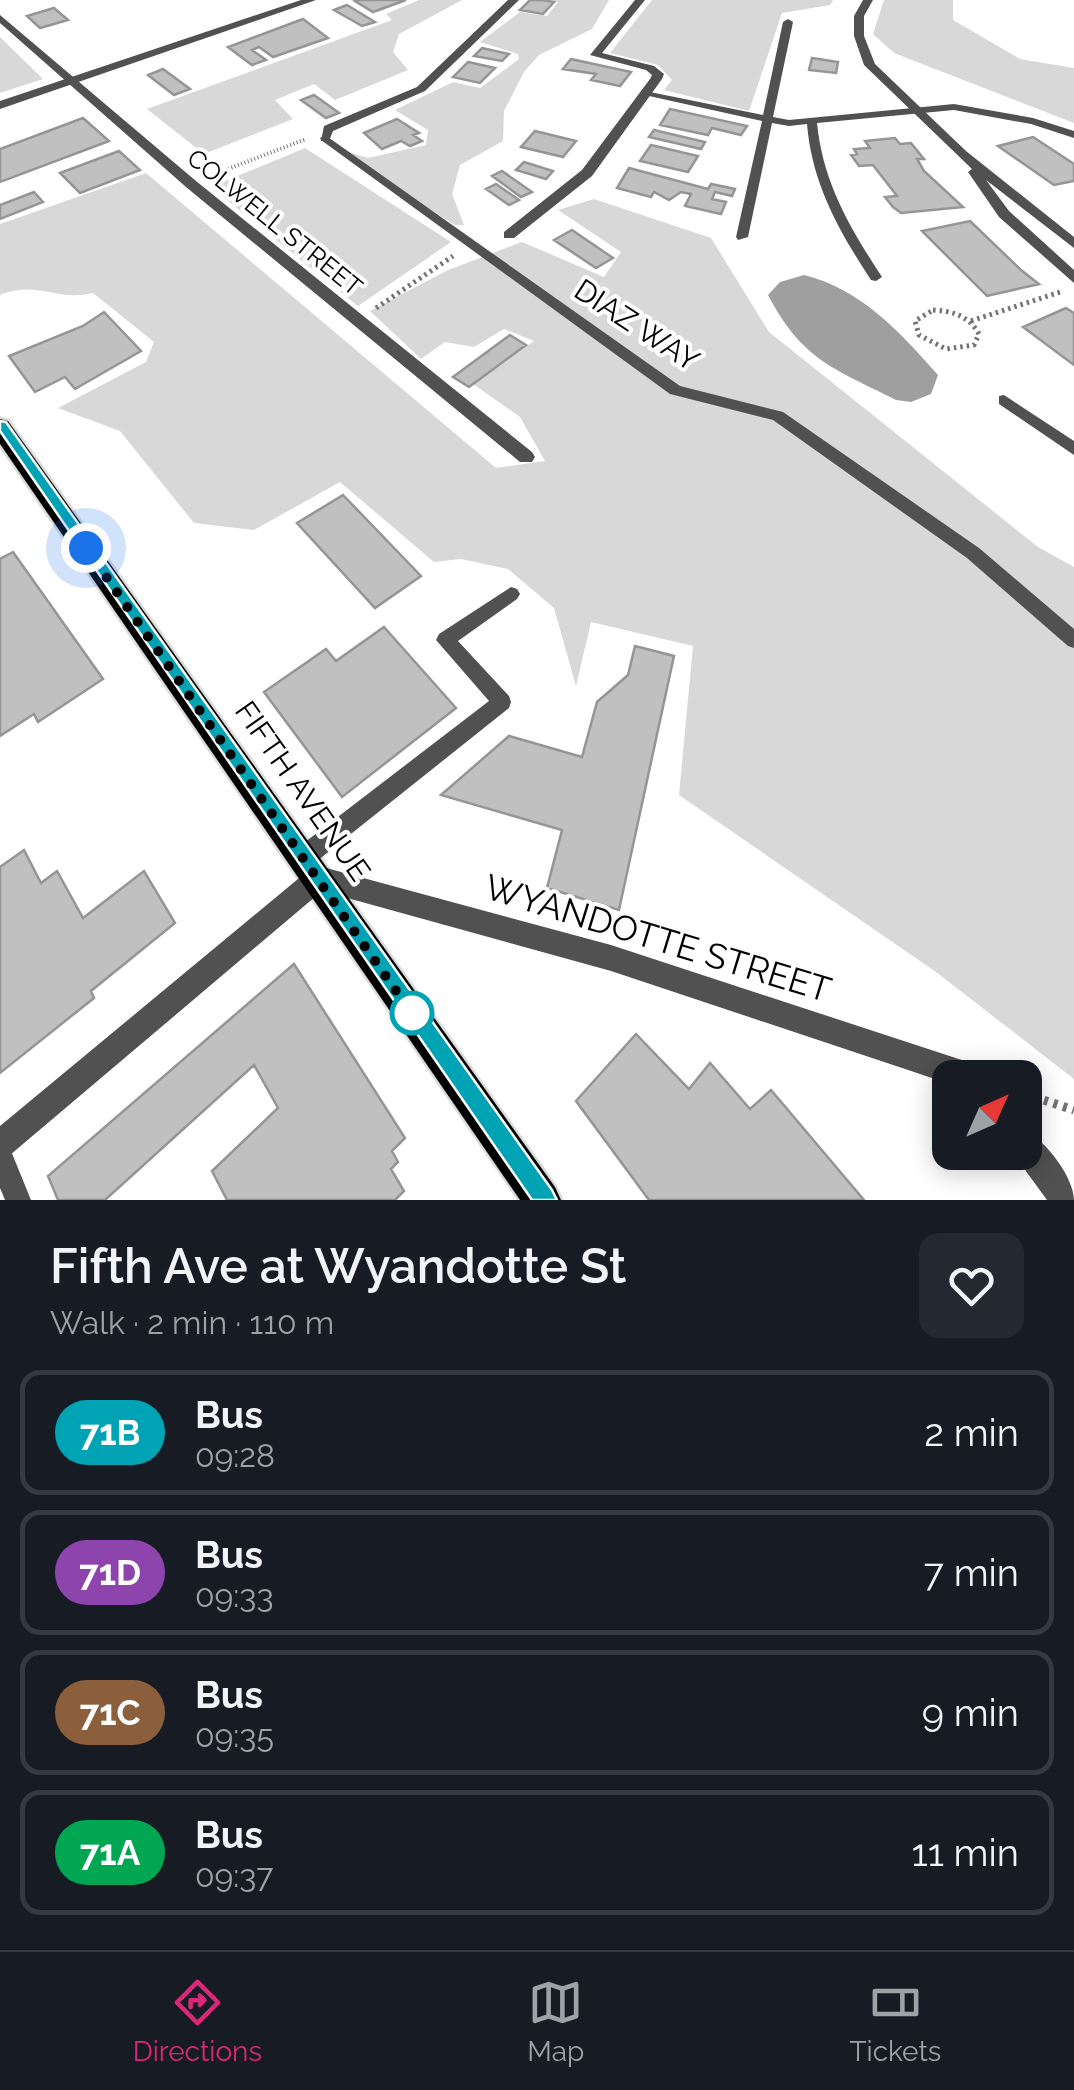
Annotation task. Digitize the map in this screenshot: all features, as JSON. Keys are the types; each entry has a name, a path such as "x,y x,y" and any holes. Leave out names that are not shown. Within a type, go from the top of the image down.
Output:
{"main road":[{"name":"FIFTH AVENUE","path":"0,427 542,1200"}],"street":[{"path":"0,105 311,0"},
{"path":"324,138 328,129 421,89 514,0"},
{"path":"509,235 572,189 658,74 656,70 595,55 640,0"},
{"path":"868,0 859,16 861,46 870,65 962,154 1074,244"},
{"name":"COLWELL STREET","path":"0,18 191,184 526,457"},
{"path":"962,154 1004,214 1070,284"},
{"path":"0,1145 311,868"},
{"name":"WYANDOTTE STREET","path":"311,868 611,958 932,1063"},
{"path":"1042,1168 1066,1200"}],"lane":[{"path":"742,237 771,120 788,22"},
{"path":"645,94 771,120 812,122 913,108 988,111 1074,135"},
{"path":"812,122 814,157 821,184 876,277"},
{"name":"DIAZ WAY","path":"324,138 675,390 778,416 972,553 1074,640"},
{"path":"1004,400 1074,450"},
{"path":"311,868 502,702 445,640 511,594"},
{"path":"0,1155 18,1200"}],"path":[{"path":"191,184 297,140 324,138"},
{"path":"359,320 470,245"},
{"path":"971,321 978,340 957,350 926,341 915,321 924,312 944,310 971,321 1070,284"},
{"path":"1042,1100 1074,1110"}],"shaded area":[{"path":"419,0 462,0 399,34 393,52 408,70 335,100 314,84 275,100 293,119 204,154 147,109 392,20 386,14"},
{"path":"550,0 609,0 592,29 539,55 524,72 504,111 503,141 460,165 452,194 464,225 455,225 346,157 342,150 368,158 426,145 428,130 395,110 453,82 480,88 519,59 518,54 480,42 520,12 547,16 558,2"},
{"path":"652,0 833,0 830,5 782,13 749,111 664,90 672,80 658,65 610,53"},
{"path":"884,0 953,0 953,20 1020,59 1074,68 1074,123 894,53 873,34"},
{"path":"0,37 43,79 0,93"},
{"path":"305,148 451,242 358,306 211,187"},
{"path":"146,173 496,468 545,461 520,417 473,384 534,341 504,329 474,347 445,342 421,359 370,311 448,270 522,242 604,277 621,252 558,210 594,199 711,238 769,332 1038,547 1074,567 1074,1079 936,972 679,795 693,646 591,622 576,686 554,608 508,569 461,559 434,562 340,482 254,530 194,523 120,431 58,408 146,362 154,342 93,293 68,295 26,290 0,295 0,224"},
{"path":"804,275 844,290 894,328 938,375 931,394 911,402 896,400 837,370 807,348 768,295 780,282"}],"building":[{"path":"406,0 373,12 355,1"},
{"path":"530,0 554,2 543,14 520,10"},
{"path":"347,5 375,22 362,26 334,10"},
{"path":"54,8 68,20 40,28 27,16"},
{"path":"303,19 328,38 273,57 259,47 252,50 266,60 252,65 228,47"},
{"path":"482,48 509,54 502,61 474,56"},
{"path":"812,58 838,62 836,73 809,70"},
{"path":"571,59 631,72 620,86 591,80 596,74 563,69"},
{"path":"468,62 495,68 480,83 453,77"},
{"path":"163,69 190,89 174,95 148,75"},
{"path":"314,95 339,113 326,118 301,100"},
{"path":"670,109 747,126 741,135 712,128 708,135 660,125"},
{"path":"83,118 109,141 0,182 0,149"},
{"path":"397,119 419,133 413,135 422,141 410,146 401,141 382,149 364,133"},
{"path":"654,130 705,142 701,149 649,137"},
{"path":"535,131 576,141 563,157 521,147"},
{"path":"1033,137 1074,164 1074,181 1054,185 998,146"},
{"path":"895,138 900,144 911,143 924,159 917,159 924,171 963,207 901,213 893,207 885,197 897,196 873,165 859,166 851,155 857,154 854,149 870,148 865,141"},
{"path":"651,145 698,156 688,172 640,161"},
{"path":"119,151 140,170 80,193 60,173"},
{"path":"524,162 553,171 546,179 516,170"},
{"path":"629,168 708,189 711,184 735,189 732,196 715,192 712,199 726,202 721,214 685,206 691,194 681,192 669,200 654,192 651,197 617,188"},
{"path":"502,171 532,192 521,197 492,176"},
{"path":"496,184 519,200 509,205 486,189"},
{"path":"34,192 43,202 0,219 0,205"},
{"path":"970,221 1039,284 987,296 922,231"},
{"path":"572,230 613,258 596,268 554,240"},
{"path":"1066,308 1074,313 1074,365 1023,327"},
{"path":"104,312 141,351 75,389 65,377 35,392 9,356 83,326"},
{"path":"510,335 526,345 469,387 453,377"},
{"path":"343,495 421,576 375,608 297,523"},
{"path":"13,552 103,679 38,722 34,714 0,736 0,559"},
{"path":"384,627 456,708 342,797 264,692 326,649 336,661"},
{"path":"635,646 674,656 619,910 547,888 562,830 441,795 509,736 582,757 597,702 628,675"},
{"path":"24,850 41,883 57,871 83,918 144,871 175,923 91,991 94,998 0,1073 0,867"},
{"path":"294,964 405,1138 392,1151 398,1162 391,1169 404,1191 395,1200 227,1200 212,1171 278,1108 254,1065 105,1200 58,1200 48,1176"},
{"path":"636,1034 689,1089 710,1063 750,1109 771,1090 864,1200 649,1200 576,1101"}],"bus line":[{"name":"71B","path":"0,427 542,1200"}],"route":[{"path":"86,548 415,1018 412,1013"}]}
